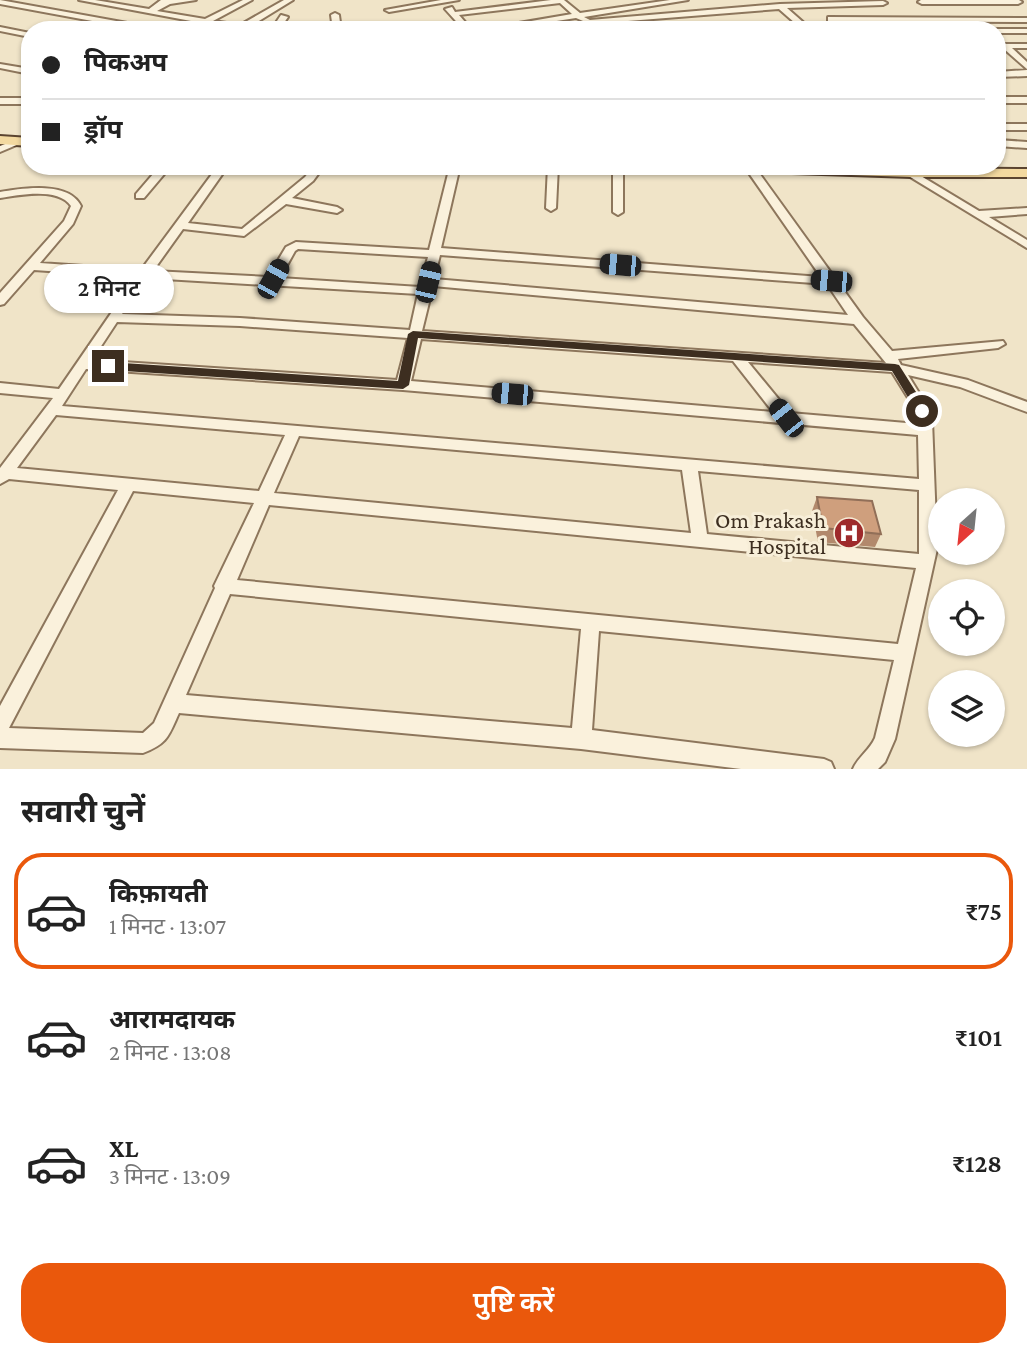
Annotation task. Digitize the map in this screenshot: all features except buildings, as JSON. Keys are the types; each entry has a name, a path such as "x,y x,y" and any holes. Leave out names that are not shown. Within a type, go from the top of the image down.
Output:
{"main road":[{"path":"0,140 21,141"},
{"path":"1006,173 1027,173"}],"street":[{"path":"83,0 207,21 248,0"},
{"path":"148,1 192,0"},
{"path":"252,21 289,0"},
{"path":"389,10 455,0"},
{"path":"453,14 560,0 588,21"},
{"path":"554,21 608,7 684,0"},
{"path":"738,0 760,21"},
{"path":"773,0 797,21"},
{"path":"132,21 170,1"},
{"path":"442,1 460,21"},
{"path":"604,21 783,9 814,2 882,1 890,12"},
{"path":"921,1 1027,1"},
{"path":"921,1 939,20"},
{"path":"1017,1 1027,8"},
{"path":"0,2 108,21"},
{"path":"814,2 833,21"},
{"path":"335,15 336,21"},
{"path":"281,21 284,17"},
{"path":"831,19 1027,20"},
{"path":"0,29 21,33"},
{"path":"1006,31 1027,31"},
{"path":"1006,46 1027,46"},
{"path":"1006,50 1027,67"},
{"path":"0,66 21,70"},
{"path":"1006,75 1027,74"},
{"path":"0,100 21,101"},
{"path":"1006,100 1027,100"},
{"path":"1006,127 1027,127"},
{"path":"0,149 21,142"},
{"path":"1006,144 1027,145"},
{"path":"140,195 158,175"},
{"path":"2,476 52,410 113,318 217,175"},
{"path":"181,225 244,233 312,175"},
{"path":"403,385 453,175"},
{"path":"551,208 553,175"},
{"path":"618,175 618,212"},
{"path":"756,175 858,320 892,362 917,401 925,420 925,485 930,535 926,562 885,739 878,755 863,769"},
{"path":"914,175 1027,245"},
{"path":"0,195 37,191 58,194 73,200 76,206 69,222 0,301"},
{"path":"284,200 337,211"},
{"path":"976,214 1027,211"},
{"path":"273,279 290,250 296,245 831,281"},
{"path":"32,266 144,275 427,286 858,320"},
{"path":"113,318 240,322 737,357 892,362 998,344"},
{"path":"737,357 786,418"},
{"path":"892,362 963,383 1027,407"},
{"path":"81,364 403,385 926,430"},
{"path":"0,388 61,394"},
{"path":"52,410 925,485"},
{"path":"0,738 143,743 153,739 161,730 294,432"},
{"path":"689,464 700,540"},
{"path":"2,476 926,562"},
{"path":"0,726 128,486"},
{"path":"223,586 905,653"},
{"path":"582,739 592,621"},
{"path":"173,703 582,739 824,769"}],"place":[{"name":"Om Prakash Hospital","path":"849,533"}],"route":[{"path":"108,366 403,385 413,334 895,368 922,411"}]}
